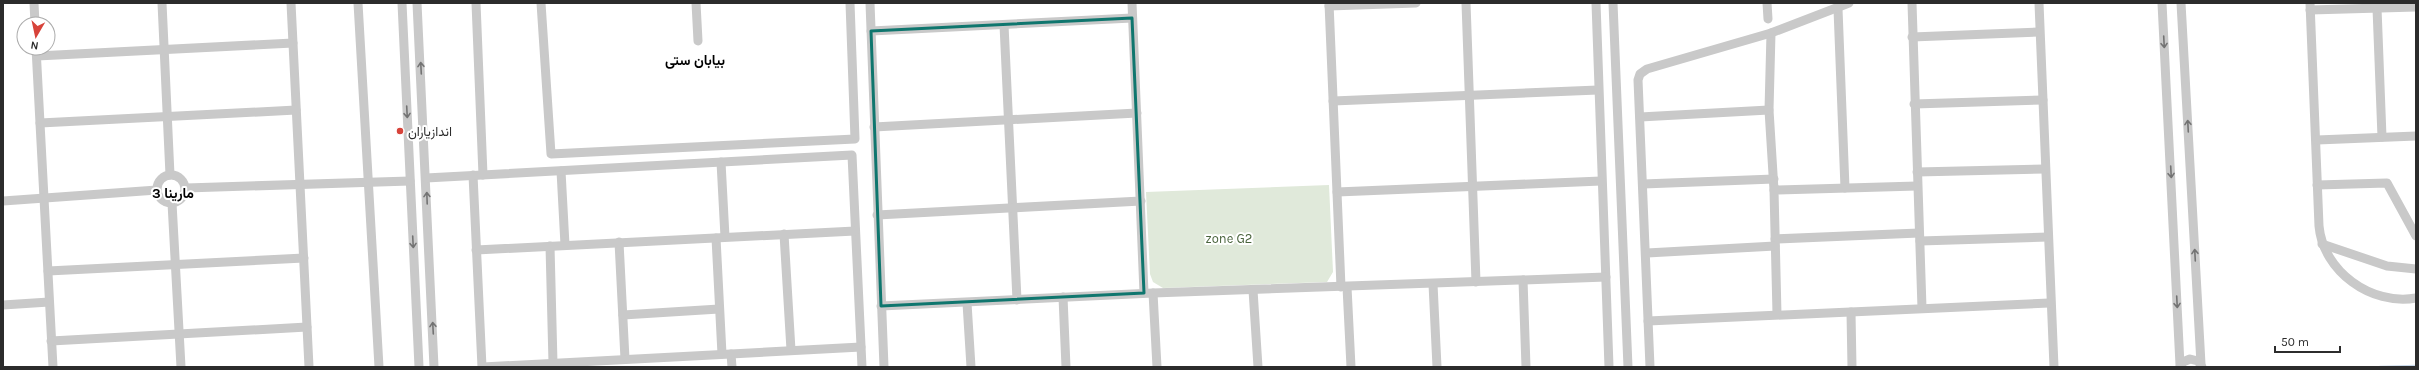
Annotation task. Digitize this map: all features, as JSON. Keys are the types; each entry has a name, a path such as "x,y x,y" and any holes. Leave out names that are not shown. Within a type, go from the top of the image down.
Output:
{"street":[{"path":"34,3 35,16"},
{"path":"162,3 170,175"},
{"path":"291,3 309,367"},
{"path":"358,3 380,367"},
{"path":"402,3 419,367"},
{"path":"417,3 434,367"},
{"path":"476,3 484,175"},
{"path":"541,3 551,154 855,139 850,3"},
{"path":"696,3 698,41"},
{"path":"870,3 884,367"},
{"path":"1132,3 1141,201 1157,367"},
{"path":"1351,367 1337,192 1329,4 1416,3"},
{"path":"1466,3 1476,282"},
{"path":"1596,3 1601,182 1609,367"},
{"path":"1613,3 1628,367"},
{"path":"1767,3 1768,18"},
{"path":"1650,367 1647,253 1638,80 1640,74 1647,69 1771,33 1838,9 1849,3"},
{"path":"1912,3 1914,104 1922,308"},
{"path":"2038,3 2054,367"},
{"path":"2162,3 2180,366"},
{"path":"2181,3 2201,366"},
{"path":"2416,7 2310,7 2317,140 2317,185 2322,244 2342,273 2360,287 2386,298 2416,298"},
{"path":"2377,8 2382,137"},
{"path":"1838,9 1845,188"},
{"path":"871,31 1132,18"},
{"path":"1004,25 1017,300"},
{"path":"1912,37 2039,32"},
{"path":"1771,33 1768,110 1774,179 1777,314"},
{"path":"56,52 164,50 293,43"},
{"path":"36,56 53,367"},
{"path":"1333,101 1598,90"},
{"path":"1914,104 2043,100"},
{"path":"40,123 296,110"},
{"path":"1640,117 1768,110"},
{"path":"874,127 1137,113"},
{"path":"2317,140 2416,136"},
{"path":"426,178 852,155 862,367"},
{"path":"721,162 719,309 726,354 732,367"},
{"path":"1917,172 2045,169"},
{"path":"561,170 565,245"},
{"path":"157,190 162,178 170,175 179,177 186,188"},
{"path":"472,175 482,367 553,363 571,365 625,359 861,347"},
{"path":"1643,184 1774,179"},
{"path":"186,188 410,180"},
{"path":"1337,192 1601,182"},
{"path":"2317,185 2387,183 2416,236"},
{"path":"1774,190 1917,186"},
{"path":"172,204 183,197 186,188"},
{"path":"3,201 157,190"},
{"path":"157,190 163,201 172,204"},
{"path":"877,215 1013,209 1141,201"},
{"path":"172,204 182,367"},
{"path":"476,250 855,230"},
{"path":"784,234 791,350"},
{"path":"1647,253 1775,243 1919,237 2048,237"},
{"path":"619,242 625,359"},
{"path":"2322,244 2387,266 2416,269"},
{"path":"550,246 553,363"},
{"path":"48,271 304,258"},
{"path":"415,274 430,274"},
{"path":"881,306 968,303 1149,293 1606,277"},
{"path":"1523,280 1526,367"},
{"path":"1433,284 1437,367"},
{"path":"1253,290 1258,367"},
{"path":"1063,298 1066,367"},
{"path":"3,304 49,302"},
{"path":"968,303 971,367"},
{"path":"1648,321 1777,314 2050,303"},
{"path":"623,314 719,309"},
{"path":"1850,312 1852,367"},
{"path":"51,341 307,327"},
{"path":"2180,366 2190,358 2201,366"}],"highlighted area":[{"path":"1132,18 1144,293 881,306 871,31"}],"green space":[{"name":"zone G2","path":"1329,185 1333,272 1327,282 1163,288 1153,282 1150,274 1146,192"}],"waterway":[{"path":"2380,367 2416,366"}],"place":[{"name":"اندازياران","path":"400,131"}],"district":[{"name":"بیابان ستی","path":"695,60"},
{"name":"مارینا 3","path":"173,193"}]}
